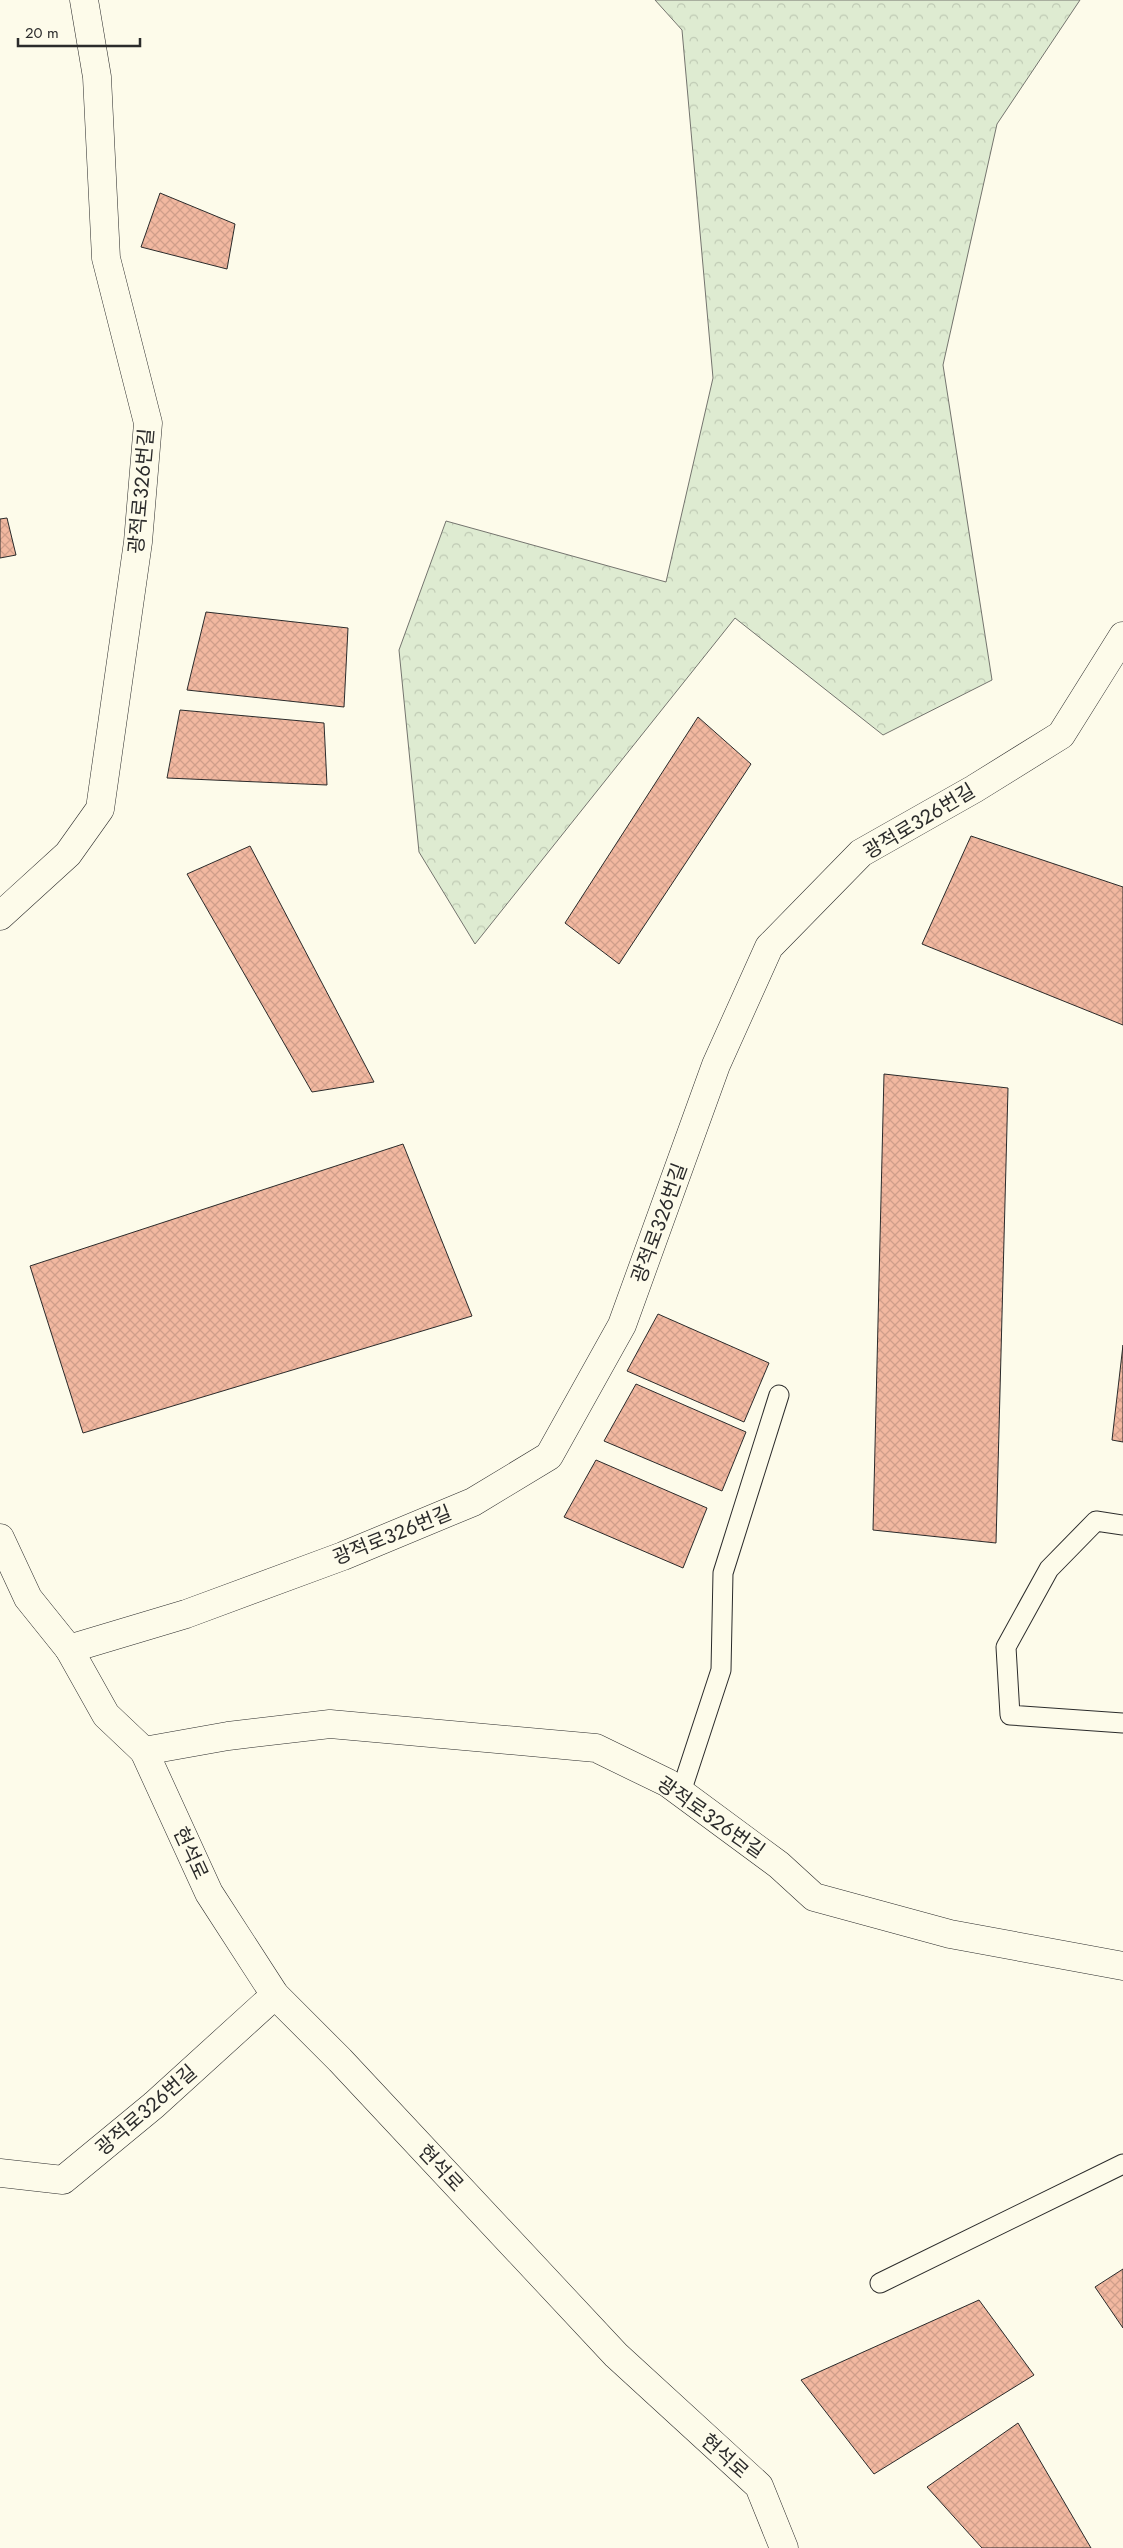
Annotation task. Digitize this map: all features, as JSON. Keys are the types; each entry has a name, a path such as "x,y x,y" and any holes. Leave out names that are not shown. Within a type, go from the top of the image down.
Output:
{"street":[{"name":"광적로326번길","path":"0,916 68,854 100,809 138,542 148,423 106,258 97,77 84,0"},
{"name":"광적로326번길","path":"69,1649 186,1614 343,1556 473,1502 549,1456 622,1325 716,1065 769,947 861,852 974,789 1060,735 1123,636"},
{"path":"0,1538 28,1598 69,1649 106,1715 144,1751"},
{"name":"광적로326번길","path":"144,1751 228,1736 330,1724 596,1748 668,1783 779,1865 814,1897 950,1934 1123,1966"},
{"name":"현석로","path":"144,1751 209,1893 275,1995 340,2060 616,2355 759,2486 784,2548"},
{"name":"광적로326번길","path":"0,2173 63,2180 154,2105 275,1995"}],"lane":[{"path":"681,1792 721,1670 723,1573 779,1395"},
{"path":"1123,1524 1096,1521 1048,1569 1006,1647 1010,1715 1123,1723"},
{"path":"880,2283 1123,2164"}],"green space":[{"path":"655,0 1080,0 997,124 943,365 992,680 883,735 735,618 475,944 419,852 399,650 446,521 666,582 713,378 682,30"}],"building":[{"path":"160,193 235,224 227,269 141,247"},
{"path":"7,518 16,555 0,558 0,519"},
{"path":"206,612 348,628 344,707 187,690"},
{"path":"180,710 324,723 327,785 167,778"},
{"path":"698,717 751,764 619,964 565,923"},
{"path":"971,836 1123,887 1123,1025 922,944"},
{"path":"250,846 374,1082 312,1092 187,874"},
{"path":"884,1074 1008,1088 996,1543 873,1530"},
{"path":"403,1144 472,1316 83,1433 30,1266"},
{"path":"658,1314 769,1363 744,1422 627,1371"},
{"path":"1123,1345 1123,1442 1112,1440"},
{"path":"636,1384 746,1432 722,1491 604,1441"},
{"path":"596,1460 707,1508 683,1568 564,1517"},
{"path":"1123,2269 1123,2328 1095,2287"},
{"path":"979,2300 1034,2375 874,2474 801,2380"},
{"path":"1018,2423 1091,2548 982,2548 927,2487"}]}
